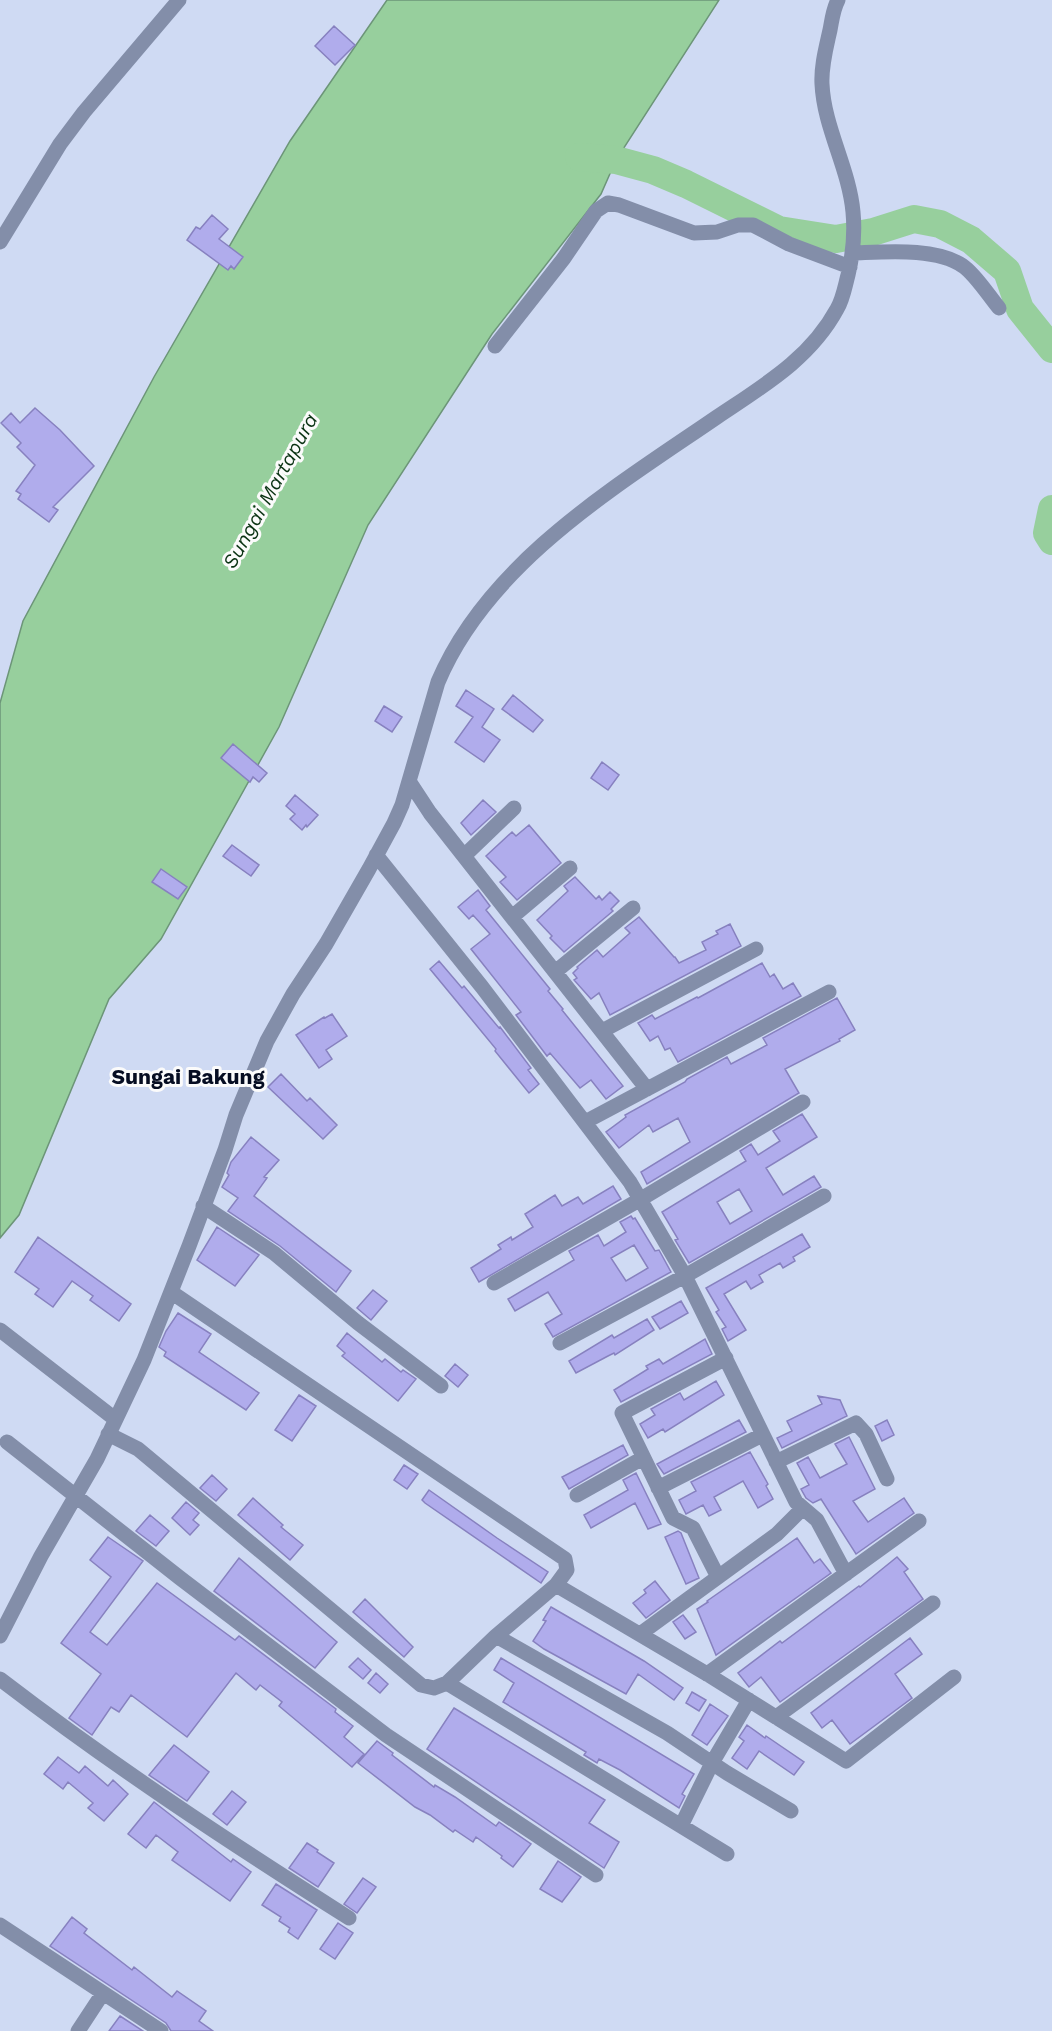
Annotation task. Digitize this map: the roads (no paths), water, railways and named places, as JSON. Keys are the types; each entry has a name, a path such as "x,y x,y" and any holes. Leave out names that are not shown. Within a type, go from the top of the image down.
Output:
{"street":[{"path":"0,242 72,128 179,0"},
{"path":"0,1636 41,1556 76,1497 144,1360 225,1150 236,1115 267,1041 293,993 326,944 402,805 429,709 445,667 487,602 525,560 569,521 775,379 813,345 838,308 852,254 854,210 834,139 822,84 824,52 838,0"},
{"path":"495,346 564,258 597,211 608,203 619,204 694,233 717,232 738,225 753,225 789,244 852,254 905,252 938,256 952,260 970,272 999,308"},
{"path":"409,781 430,813 647,1089"},
{"path":"464,856 514,808"},
{"path":"376,855 482,987 630,1182 685,1276 796,1502 817,1520 846,1574"},
{"path":"512,917 570,868"},
{"path":"555,972 633,908"},
{"path":"602,1031 756,949"},
{"path":"585,1122 830,992"},
{"path":"494,1284 803,1102"},
{"path":"560,1343 685,1276 824,1196"},
{"path":"203,1206 274,1253 358,1323 441,1386"},
{"path":"108,1434 138,1449 421,1685 434,1688 447,1683 496,1636 556,1585 567,1570 565,1559 171,1292"},
{"path":"0,1330 115,1419"},
{"path":"718,1577 693,1528 673,1518 622,1413 726,1358"},
{"path":"776,1462 856,1423 866,1434 886,1479"},
{"path":"658,1488 762,1435"},
{"path":"7,1442 386,1735 596,1875"},
{"path":"577,1496 643,1458"},
{"path":"640,1634 777,1534 803,1508"},
{"path":"707,1674 919,1521"},
{"path":"556,1585 707,1674 846,1761 954,1677"},
{"path":"776,1717 933,1603"},
{"path":"496,1636 667,1733 792,1811"},
{"path":"0,1679 167,1801 349,1918"},
{"path":"447,1683 727,1854"},
{"path":"681,1826 712,1763 749,1701"},
{"path":"0,1925 161,2031"},
{"path":"78,2031 103,1993"}],"water":[{"name":"Sungai Martapura","path":"387,0 719,0 616,160 601,194 492,334 368,525 279,727 161,939 109,999 19,1215 0,1238 0,703 23,621 154,377 290,141"}],"waterway":[{"path":"579,157 616,160 653,170 779,230 836,239 873,232 914,219 940,224 971,240 1007,271 1020,309 1052,349"},
{"path":"1052,509 1047,533 1052,541"}],"district":[{"name":"Sungai Bakung","path":"188,1076"}]}
